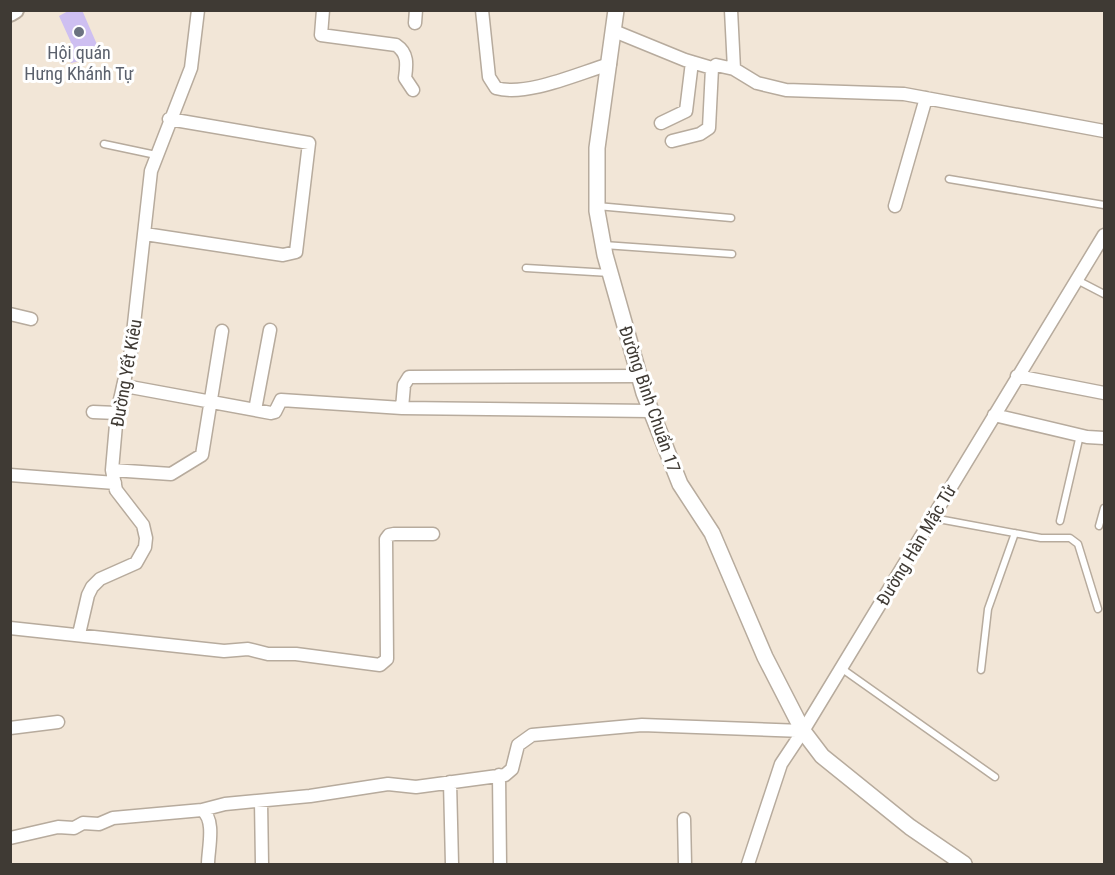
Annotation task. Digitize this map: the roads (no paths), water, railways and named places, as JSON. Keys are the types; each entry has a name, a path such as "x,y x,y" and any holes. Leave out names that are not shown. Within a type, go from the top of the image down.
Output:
{"main road":[{"path":"10,13 15,10"}],"street":[{"name":"Đường Yết Kiêu","path":"79,634 92,587 100,579 136,563 145,547 146,538 143,525 122,499 112,470 117,413 125,386 151,171 169,119 191,68 198,10"},
{"path":"322,10 321,35 390,44 403,50 407,63 405,78 413,90"},
{"path":"482,10 489,77 496,88 507,91 534,87 609,64"},
{"name":"Đường Bình Chuẩn 17","path":"616,10 597,148 597,206 611,273 650,411 680,484 712,533 765,657 803,731 822,756 910,827 964,864"},
{"path":"731,10 734,69"},
{"path":"614,31 692,62 712,68 716,65 734,69 757,83 786,90 805,93 869,91 926,98 1104,131"},
{"path":"661,123 686,111 692,62"},
{"path":"672,141 700,134 709,128 712,68"},
{"path":"896,206 926,98"},
{"path":"145,234 283,255 296,252 309,143 169,119"},
{"name":"Đường Hàn Mặc Tử","path":"748,864 781,764 1104,235"},
{"path":"10,314 31,319"},
{"path":"255,410 270,330"},
{"path":"112,470 171,474 202,455 222,331"},
{"path":"402,408 404,385 409,377 640,376"},
{"path":"1017,376 1104,393"},
{"path":"125,386 210,403 275,412 281,400 402,408 650,411"},
{"path":"93,411 117,413"},
{"path":"994,415 1080,435 1104,438"},
{"path":"10,476 115,483"},
{"path":"10,628 231,651 248,649 268,654 296,654 380,665 387,659 386,539 389,535 394,534 433,534"},
{"path":"10,728 58,722"},
{"path":"10,838 58,827 74,828 82,823 99,824 113,818 202,810 388,784 416,787 499,775 512,769 518,745 532,735 642,725 803,731"},
{"path":"499,775 500,864"},
{"path":"450,782 452,864"},
{"path":"261,801 262,864"},
{"path":"202,810 206,813 210,826 208,864"},
{"path":"684,819 685,864"}],"lane":[{"path":"104,144 156,155"},
{"path":"949,179 1104,205"},
{"path":"597,206 731,218"},
{"path":"604,245 732,254"},
{"path":"526,268 611,273"},
{"path":"1077,279 1104,294"},
{"path":"1060,522 1080,435"},
{"path":"1099,526 1104,508"},
{"path":"932,518 1041,538 1070,538 1078,544 1098,609"},
{"path":"981,670 988,609 1015,533"},
{"path":"841,668 995,777"}],"place":[{"name":"Hội quán Hưng Khánh Tự","path":"79,32"}]}
